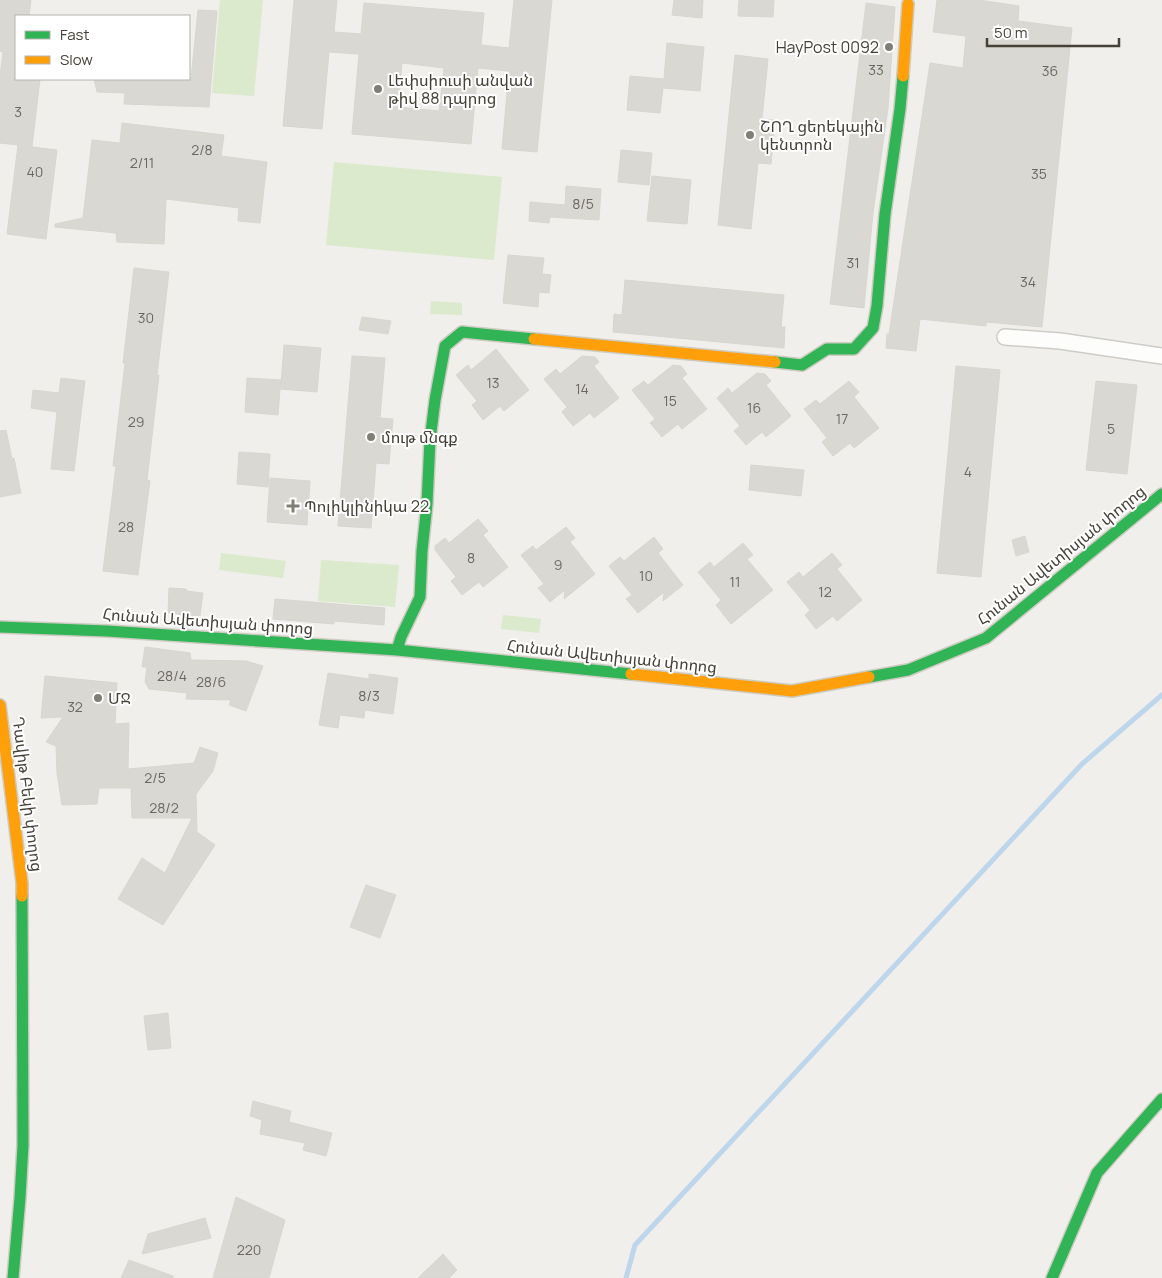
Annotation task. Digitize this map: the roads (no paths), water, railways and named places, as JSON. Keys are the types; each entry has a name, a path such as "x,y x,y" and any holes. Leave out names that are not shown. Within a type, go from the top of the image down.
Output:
{"main road":[{"path":"397,650 401,637 420,597 431,432 445,346 462,332 802,365 827,349 854,349 873,328 885,214 900,109 908,4"},
{"name":"Հունան Ավետիսյան փողոց","path":"0,627 122,632 397,650 792,691 908,670 986,638 1162,494"},
{"name":"Դավիթ Բեկի փողոց","path":"0,705 22,883 23,1145 14,1278"},
{"path":"1052,1278 1097,1172 1162,1099"}],"street":[{"path":"1005,337 1060,341 1162,356"}],"waterway":[{"path":"626,1278 635,1245 1082,764 1162,695"}],"place":[{"name":"HayPost 0092","path":"889,47"},
{"name":"Լեփսիուսի անվան թիվ 88 դպրոց","path":"378,89"},
{"name":"ՇՈՂ ցերեկային կենտրոն","path":"750,135"},
{"name":"մութ մնգք","path":"371,437"},
{"name":"Պոլիկլինիկա 22","path":"293,506"},
{"name":"ՄՋ","path":"98,698"}]}
